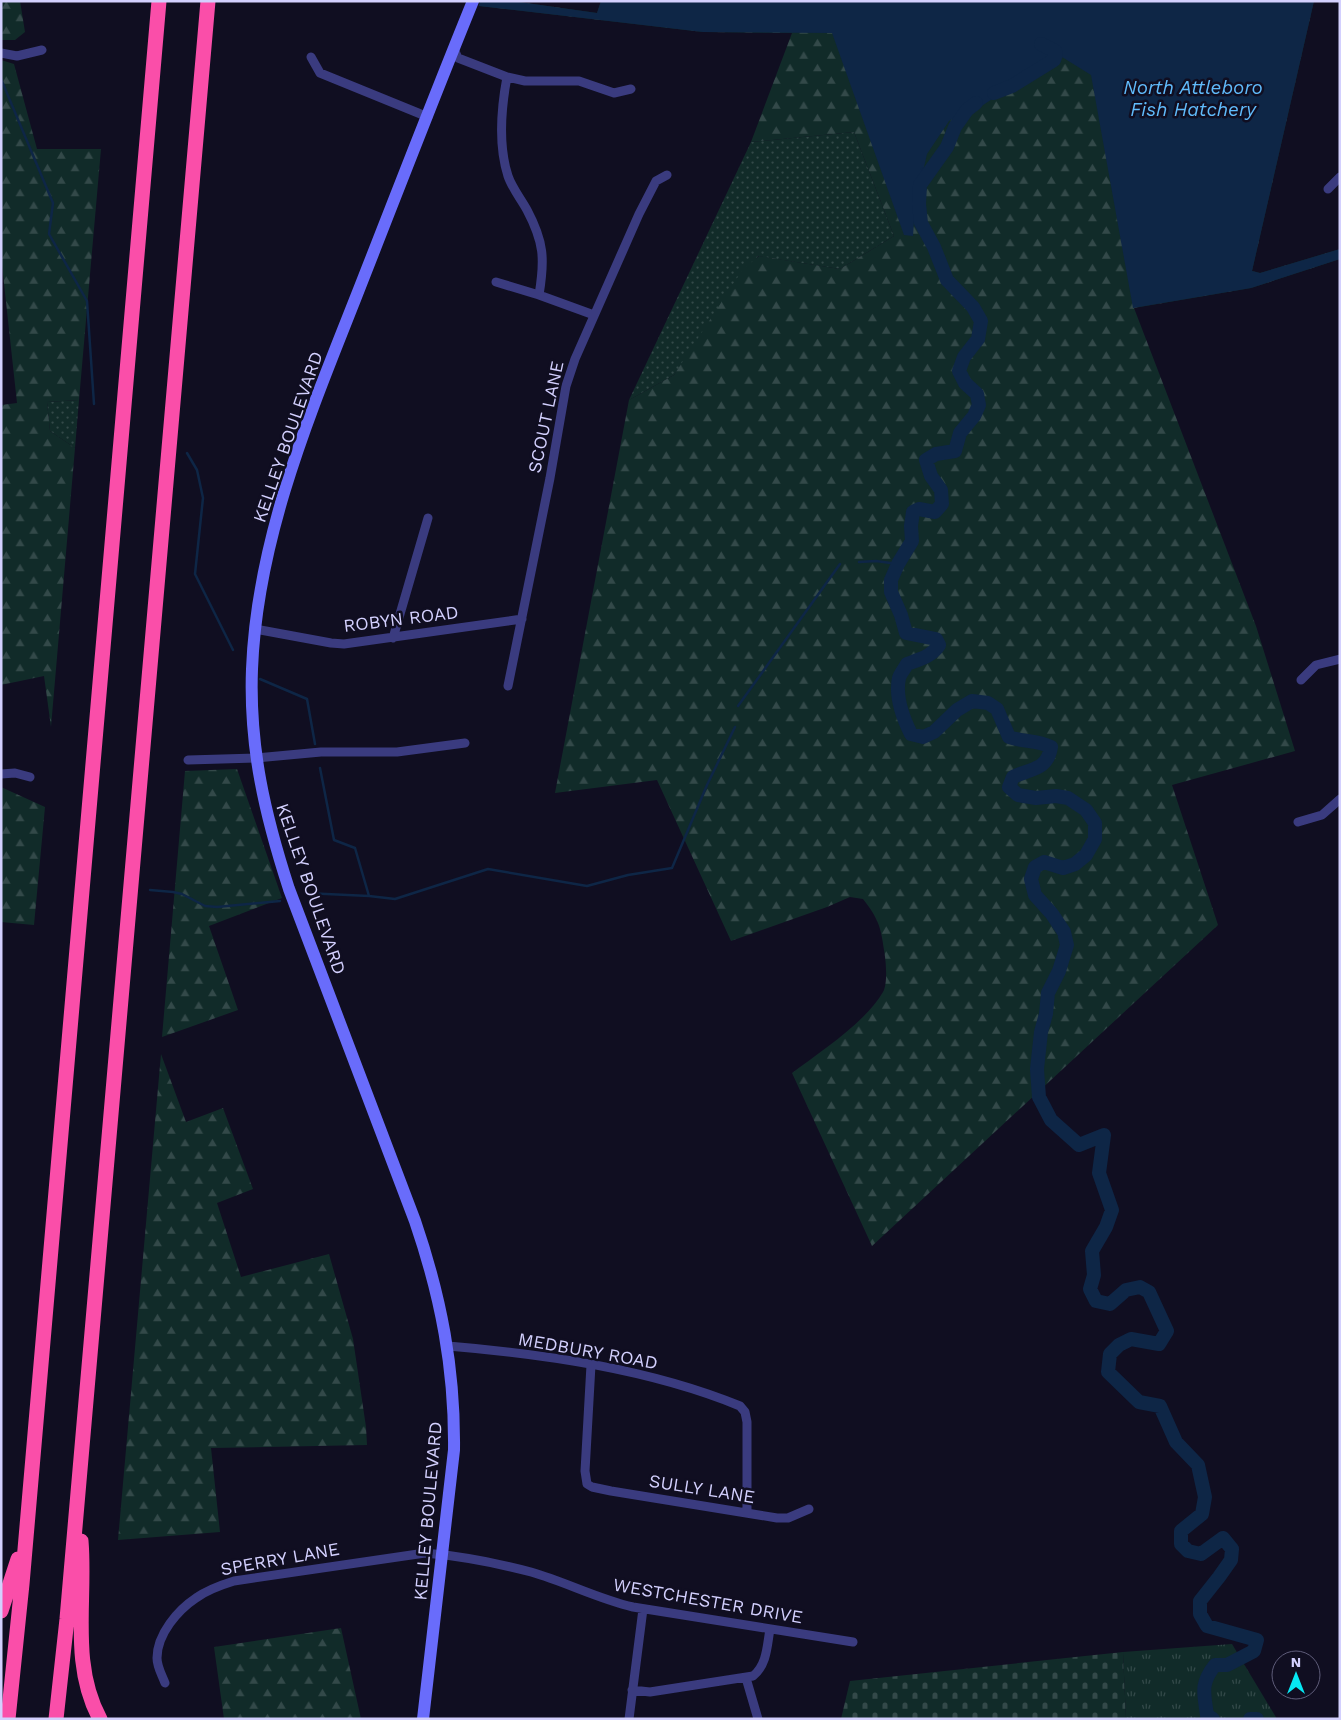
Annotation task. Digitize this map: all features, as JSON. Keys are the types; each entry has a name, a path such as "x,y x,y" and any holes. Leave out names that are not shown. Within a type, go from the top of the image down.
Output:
{"highway":[{"path":"8,1719 26,1534 159,1"},
{"path":"56,1719 78,1494 208,1"},
{"path":"78,1494 82,1555 82,1661 88,1692 100,1719"},
{"path":"1,1610 26,1534"}],"main road":[{"name":"KELLEY BOULEVARD","path":"424,1719 454,1450 455,1414 448,1346 430,1267 415,1221 292,898 276,850 265,810 256,758 252,700 255,629 258,606 271,542 291,470 321,386 473,1"}],"street":[{"path":"454,49 458,58 507,77 525,81 579,81 614,94 631,89"},
{"path":"1,53 17,56 42,50"},
{"path":"312,57 320,73 428,117"},
{"path":"507,77 502,108 502,156 509,179 527,210 541,242 544,270 540,295"},
{"name":"SCOUT LANE","path":"508,686 562,415 566,386 575,359 594,315 652,189 656,181 667,175"},
{"path":"1328,189 1340,177"},
{"path":"496,282 540,295 594,315"},
{"path":"393,638 428,518"},
{"name":"ROBYN ROAD","path":"255,629 344,644 522,619"},
{"path":"1301,680 1316,665 1340,659"},
{"path":"188,760 256,758 321,752 397,752 465,743"},
{"path":"1,774 30,777"},
{"path":"1298,822 1322,815 1340,799"},
{"name":"MEDBURY ROAD","path":"448,1346 496,1351 628,1371 737,1405 745,1412 747,1422 747,1513"},
{"name":"SULLY LANE","path":"591,1365 585,1471 585,1479 588,1485 747,1513 788,1518 809,1509"},
{"name":"SPERRY LANE","path":"165,1683 157,1658 162,1638 169,1624 195,1598 215,1587 234,1580 414,1554 443,1554"},
{"name":"WESTCHESTER DRIVE","path":"443,1554 532,1572 600,1599 642,1609 853,1642"},
{"path":"629,1719 642,1609"},
{"path":"632,1690 650,1692 753,1676 760,1670 766,1654 770,1629"},
{"path":"746,1678 758,1719"}],"green space":[{"path":"1,1 20,1 25,32 15,40 1,40"},
{"path":"480,1 512,1 597,13 601,1 1314,1 1252,271 1260,273 1340,249 1340,259 1251,288 1134,308 1256,626 1295,751 1172,785 1218,925 872,1246 792,1073 854,1025 866,1014 885,988 886,972 883,942 878,923 868,906 863,899 850,897 731,941 657,780 555,793 629,400 674,375 743,269 759,256 840,269 894,236 854,132 751,142 792,33 703,32 479,6"},
{"path":"1,60 14,64 37,149 101,149 79,400 47,402 50,431 75,448 51,727 44,676 1,685 1,405 17,403 1,256"},
{"path":"854,132 894,236 840,269 758,256 674,375 629,400 751,142"},
{"path":"79,400 75,448 50,431 47,402"},
{"path":"237,769 282,898 209,926 238,1010 162,1037 185,771"},
{"path":"1,787 45,807 34,925 1,922"},
{"path":"161,1054 186,1122 223,1108 253,1189 217,1203 241,1277 329,1254 353,1339 367,1445 211,1448 220,1532 118,1540"},
{"path":"341,1628 361,1719 224,1719 214,1647"},
{"path":"1232,1644 1277,1719 1126,1719 1123,1652"},
{"path":"1123,1652 1126,1719 841,1719 850,1681"}],"water":[{"name":"North Attleboro Fish Hatchery","path":"480,1 512,1 597,13 601,1 1314,1 1252,271 1260,273 1340,249 1340,259 1251,288 1133,308 1091,75 1054,52 1053,57 1048,62 968,115 956,117 949,121 927,154 915,206 913,236 904,235 832,33 703,32 479,6"}],"waterway":[{"path":"994,93 1012,86 1054,60 1055,51 1041,44"},
{"path":"1,79 53,203 49,234 87,301 94,404"},
{"path":"976,103 967,110 955,127 947,147 920,185 921,223 934,247 947,280 973,307 981,321 978,339 964,357 959,371 965,383 977,394 979,405 974,416 960,433 955,451 936,454 926,460 931,476 941,490 942,504 935,512 919,509 913,512 911,526 912,541 891,580 891,592 906,633 936,639 939,645 929,655 907,664 899,678 899,700 911,734 923,737 934,732 957,710 972,701 988,703 997,709 1009,737 1051,747 1049,755 1042,765 1013,777 1009,787 1018,795 1036,798 1056,796 1068,798 1086,810 1095,823 1095,839 1086,855 1075,864 1063,868 1044,862 1035,867 1031,879 1035,895 1052,914 1064,932 1067,945 1059,971 1048,993 1037,1069 1039,1097 1051,1120 1079,1145 1104,1135 1099,1173 1112,1210 1106,1227 1092,1251 1094,1275 1090,1289 1096,1301 1110,1304 1126,1290 1140,1287 1149,1292 1167,1331 1159,1344 1131,1339 1119,1345 1110,1354 1108,1372 1139,1402 1160,1406 1176,1442 1198,1465 1205,1497 1202,1514 1181,1531 1181,1544 1188,1551 1201,1554 1223,1538 1232,1549 1231,1560 1200,1601 1200,1614 1207,1626 1257,1640 1254,1651 1227,1665 1215,1665 1210,1672 1205,1683 1204,1695 1207,1715 1213,1719"},
{"path":"922,169 928,172"},
{"path":"187,453 197,470 203,498 195,574 233,650"},
{"path":"859,562 876,561 898,564"},
{"path":"738,706 840,564"},
{"path":"260,679 307,699 315,744"},
{"path":"320,768 334,840 355,848 369,896 395,899 488,869 587,886 628,875 672,868 707,785 735,727"},
{"path":"150,890 182,894 205,906 217,907 280,901"},
{"path":"305,893 369,896"},
{"path":"1250,1719 1257,1719"}]}
